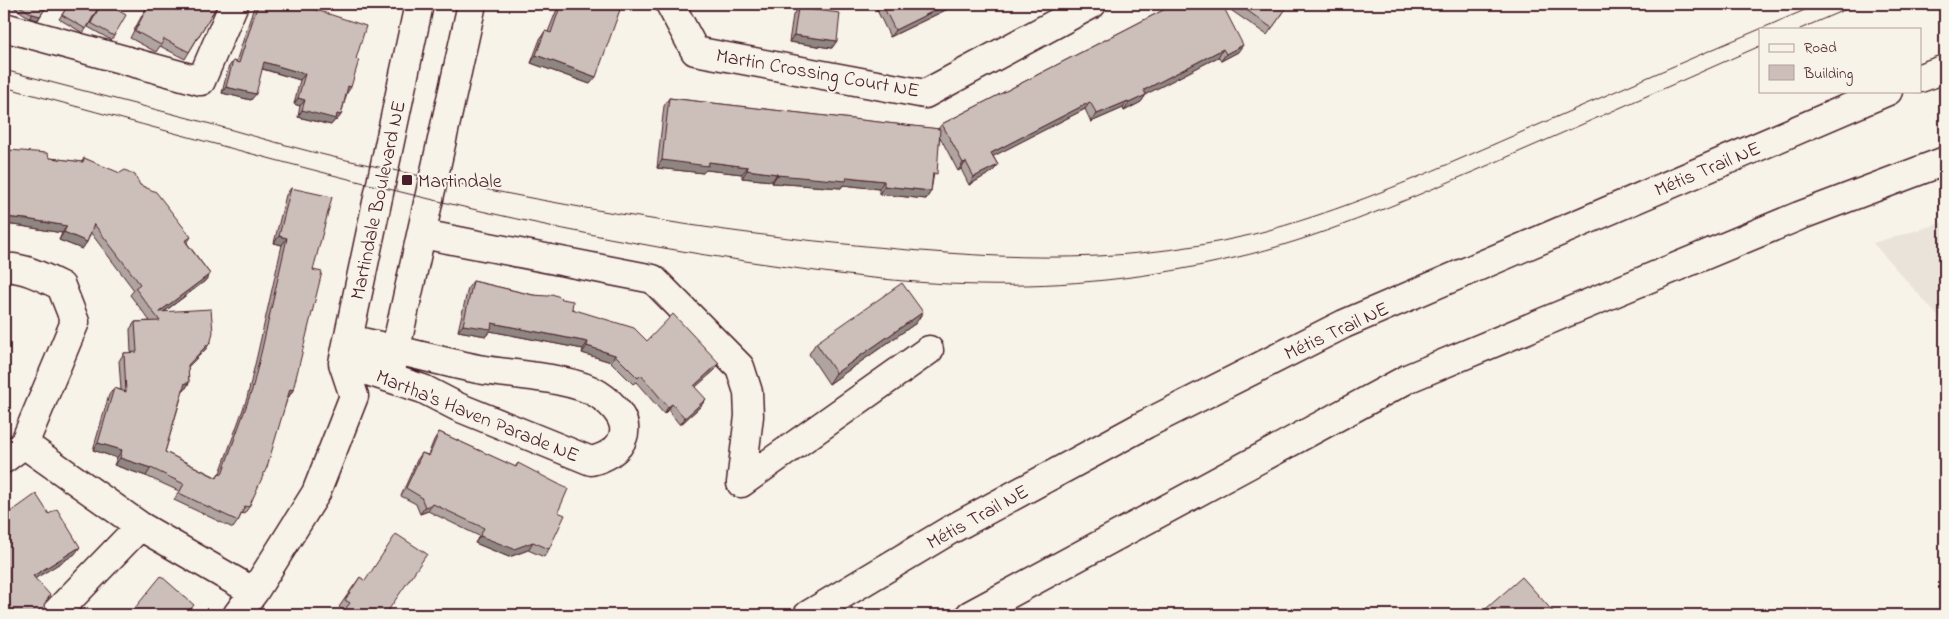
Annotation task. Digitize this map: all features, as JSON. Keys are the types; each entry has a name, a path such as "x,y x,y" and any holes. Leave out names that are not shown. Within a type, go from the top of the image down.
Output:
{"street":[{"path":"4,27 201,82 234,4"},
{"name":"Martindale Boulevard NE","path":"345,351 419,4"},
{"path":"354,396 390,377 470,4"},
{"name":"Martin Crossing Court NE","path":"670,4 695,50 924,94 1092,4"},
{"path":"1922,77 1945,69"},
{"name":"Métis Trail NE","path":"808,615 967,520 1146,424 1344,324 1886,92"},
{"path":"970,615 1409,378 1799,216 1945,161"},
{"path":"422,234 653,279 740,367 748,392 741,483 929,350"},
{"path":"4,268 35,274 62,286 75,322 14,452 254,592"},
{"name":"Martha's Haven Parade NE","path":"396,349 478,369 577,385 597,394 611,405 622,419 624,435 621,442 610,453 603,458 591,461 458,407 423,389 390,377 345,351 396,349"},
{"path":"237,615 254,592 316,493 354,396 345,351"},
{"path":"54,615 140,526"}],"shaded area":[{"path":"1945,222 1945,324 1873,243"}],"building":[{"path":"4,4 13,4 10,8 6,8"},
{"path":"16,4 48,4 40,16"},
{"path":"69,4 92,4 98,8 86,29 62,15"},
{"path":"101,4 107,4 126,15 114,36 91,23"},
{"path":"149,4 218,4 189,52 164,39 161,45 135,31"},
{"path":"258,4 286,4 306,9 307,7 366,26 356,59 359,60 351,87 348,86 341,115 337,114 336,119 302,110 305,100 298,98 305,74 264,62 256,94 226,87 233,61 239,63"},
{"path":"561,4 622,4 596,77 536,55 545,31 551,33"},
{"path":"882,4 948,4 895,30"},
{"path":"1175,4 1222,4 1243,45 1226,54 1223,49 1144,90 1146,95 1129,103 1128,101 1097,114 1090,102 991,153 998,165 974,177 966,162 963,163 942,124"},
{"path":"1238,4 1285,4 1288,6 1272,28"},
{"path":"798,8 840,13 837,41 794,35"},
{"path":"669,98 940,129 937,174 933,173 931,191 884,186 884,181 847,177 846,181 777,175 747,170 748,167 709,162 708,166 662,160"},
{"path":"9,150 47,153 50,158 83,162 84,158 120,173 125,170 135,175 140,185 156,192 191,237 185,241 210,274 159,312 211,309 213,332 211,341 188,365 189,383 185,383 165,452 217,478 219,473 222,474 252,390 287,238 279,236 291,188 332,197 313,270 322,272 293,390 290,389 267,467 249,507 245,506 238,521 179,493 184,484 151,468 120,458 122,450 98,443 114,388 126,392 124,353 137,352 135,322 160,321 135,288 140,284 94,224 87,242 64,232 67,226 4,217 4,152 9,153"},
{"path":"473,281 533,295 548,296 552,294 562,299 573,301 572,309 634,328 647,341 673,314 719,363 694,386 706,399 685,418 672,404 668,407 641,375 638,378 615,355 587,346 588,342 492,323 491,329 463,325"},
{"path":"902,283 923,312 836,373 816,343"},
{"path":"439,432 516,467 518,463 568,489 558,512 565,515 549,549 533,542 514,549 480,536 484,528 433,504 425,507 421,497 406,488 422,453 429,456"},
{"path":"36,494 49,514 57,509 80,547 33,576 50,595 44,605 46,615 14,615 4,605 4,515"},
{"path":"396,534 427,554 385,615 341,615 350,603 345,600 360,577 365,581"},
{"path":"161,576 194,605 186,615 131,615 130,614"},
{"path":"1522,577 1556,615 1479,615"}],"tram line":[{"path":"1763,28 1819,4"},
{"path":"1802,28 1858,4"},
{"path":"4,70 332,157 474,187 597,210 720,229 897,249 998,256 1097,256 1198,245 1250,235 1318,215 1417,177 1759,30"},
{"path":"4,87 375,186 563,229 657,247 838,274 923,283 1012,285 1076,283 1140,276 1203,265 1296,241 1416,196 1759,46"}],"place":[{"name":"Martindale","path":"407,180"}]}
